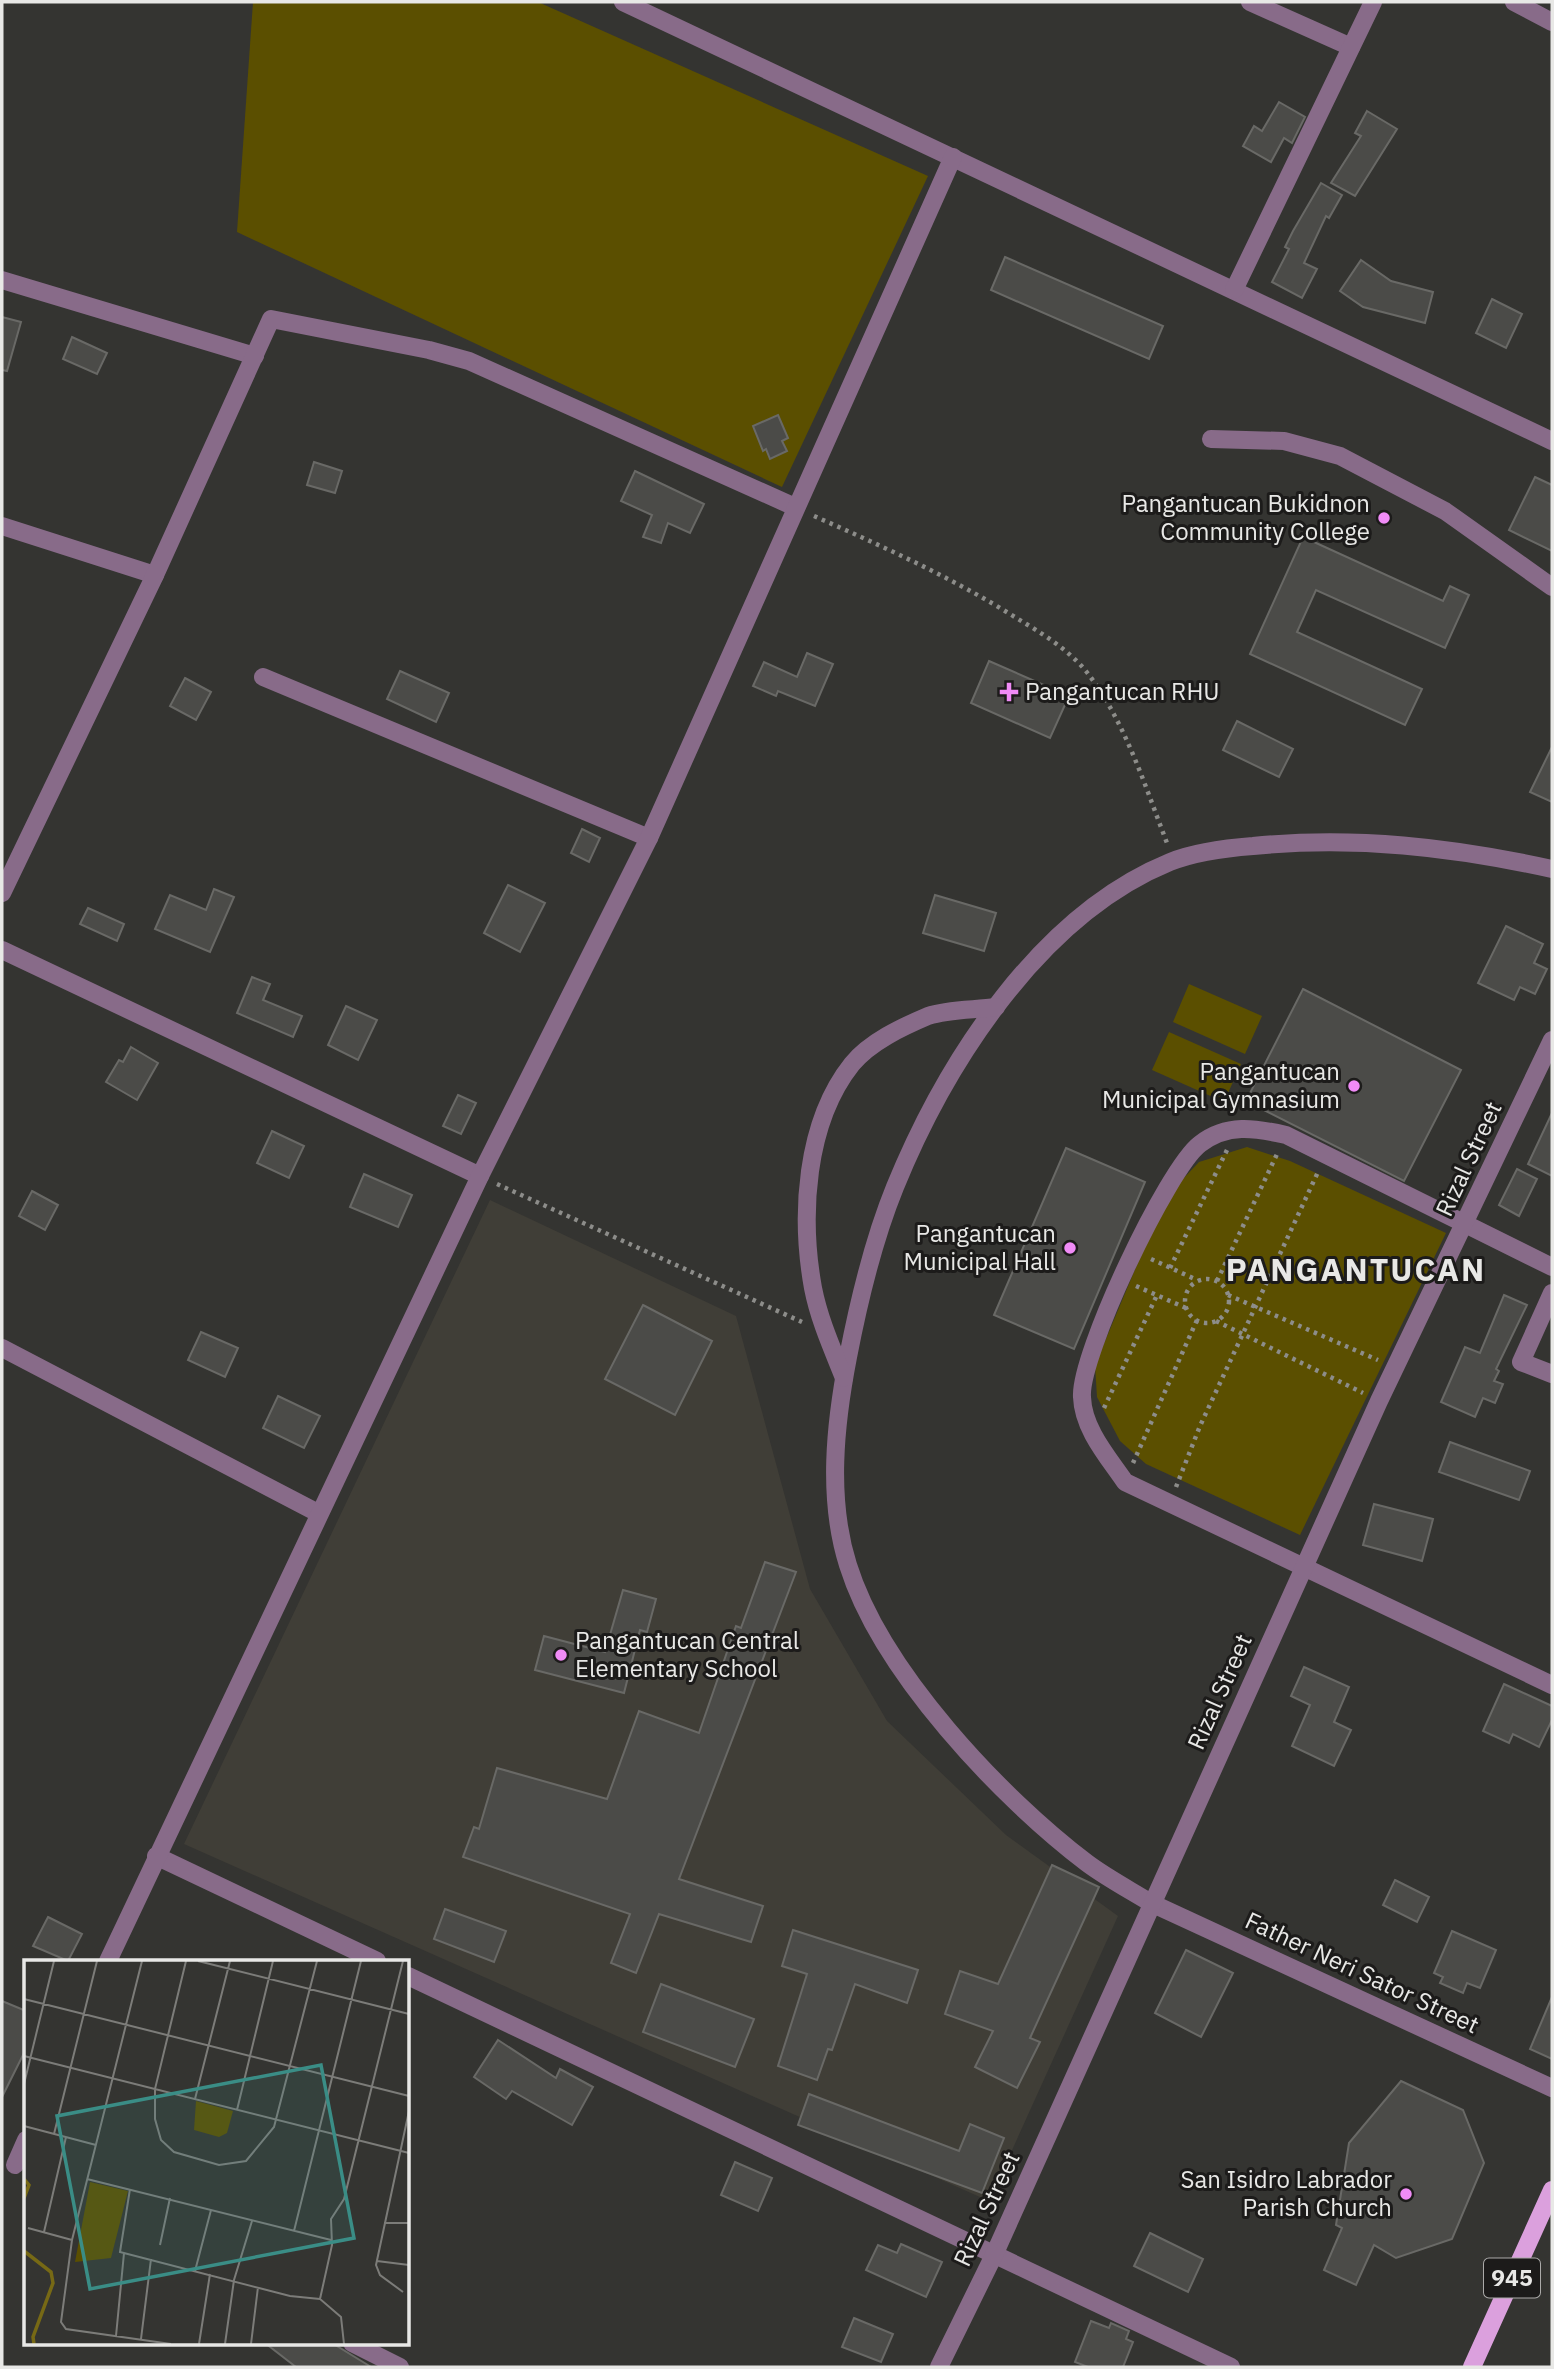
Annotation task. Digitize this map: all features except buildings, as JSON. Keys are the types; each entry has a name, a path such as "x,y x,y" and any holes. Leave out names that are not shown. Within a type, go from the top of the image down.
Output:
{"main road":[{"name":"945","path":"1478,2364 1552,2190"}],"street":[{"path":"623,2 1552,441"},
{"path":"1250,2 1351,47"},
{"path":"1234,290 1373,2"},
{"path":"1514,2 1552,22"},
{"path":"108,1960 480,1176 649,838 953,157"},
{"path":"2,280 255,356"},
{"path":"2,894 155,575 271,319 429,350 512,378 795,507"},
{"path":"1211,439 1283,441 1340,456 1445,511 1552,587"},
{"path":"2,526 155,575"},
{"path":"263,677 649,838"},
{"name":"Father Neri Sator Street","path":"1552,869 1434,847 1299,841 1235,848 1174,860 1131,881 1087,912 1041,954 996,1007 953,1071 894,1188 873,1250 844,1378 836,1444 837,1509 848,1566 876,1626 921,1696 1030,1815 1089,1865 1151,1903 1552,2088"},
{"path":"2,950 480,1176"},
{"path":"844,1378 825,1332 813,1287 807,1233 811,1160 830,1098 853,1062 887,1035 931,1015 996,1007"},
{"name":"Rizal Street","path":"939,2367 994,2255 1379,1401 1552,1040"},
{"path":"1552,1266 1286,1135 1238,1127 1199,1145 1172,1178 1135,1252 1086,1364 1082,1398 1092,1432 1125,1482 1552,1685"},
{"path":"1552,1293 1521,1362 1552,1374"},
{"path":"2,1348 318,1513"},
{"path":"156,1856 375,1960"},
{"path":"410,1977 1231,2367"},
{"path":"14,2167 24,2144"},
{"path":"354,2344 400,2367"}],"path":[{"path":"795,507 906,557 984,597 1049,638 1087,673 1120,724 1174,860"},
{"path":"1170,1268 1238,1127"},
{"path":"1217,1281 1286,1135"},
{"path":"1170,1502 1200,1426 1326,1156"},
{"path":"480,1176 825,1332"},
{"path":"1135,1252 1198,1281 1217,1281"},
{"path":"1123,1281 1187,1308 1197,1320 1216,1321 1379,1401"},
{"path":"1187,1308 1186,1296 1198,1281"},
{"path":"1217,1281 1228,1295 1395,1367"},
{"path":"1092,1432 1157,1295"},
{"path":"1216,1321 1225,1313 1228,1295"},
{"path":"1125,1482 1197,1320"}],"shaded area":[{"path":"253,2 538,2 928,176 782,487 237,232"},
{"path":"1189,984 1262,1016 1245,1054 1173,1022"},
{"path":"1169,1032 1241,1064 1224,1102 1152,1070"},
{"path":"1247,1147 1290,1161 1446,1233 1300,1535 1146,1464 1120,1441 1097,1397 1095,1365 1165,1198 1199,1162"},
{"name":"Pangantucan Central Elementary School","path":"490,1200 736,1316 810,1589 887,1721 1006,1835 1118,1916 989,2201 184,1844"}],"place":[{"name":"Pangantucan Bukidnon Community College","path":"1384,518"},
{"name":"Pangantucan RHU","path":"1009,692"},
{"name":"Pangantucan Municipal Gymnasium","path":"1354,1086"},
{"name":"Pangantucan Municipal Hall","path":"1070,1248"},
{"name":"Pangantucan Central Elementary School","path":"561,1655"},
{"name":"San Isidro Labrador Parish Church","path":"1406,2194"}],"district":[{"name":"PANGANTUCAN","path":"1356,1270"}]}
